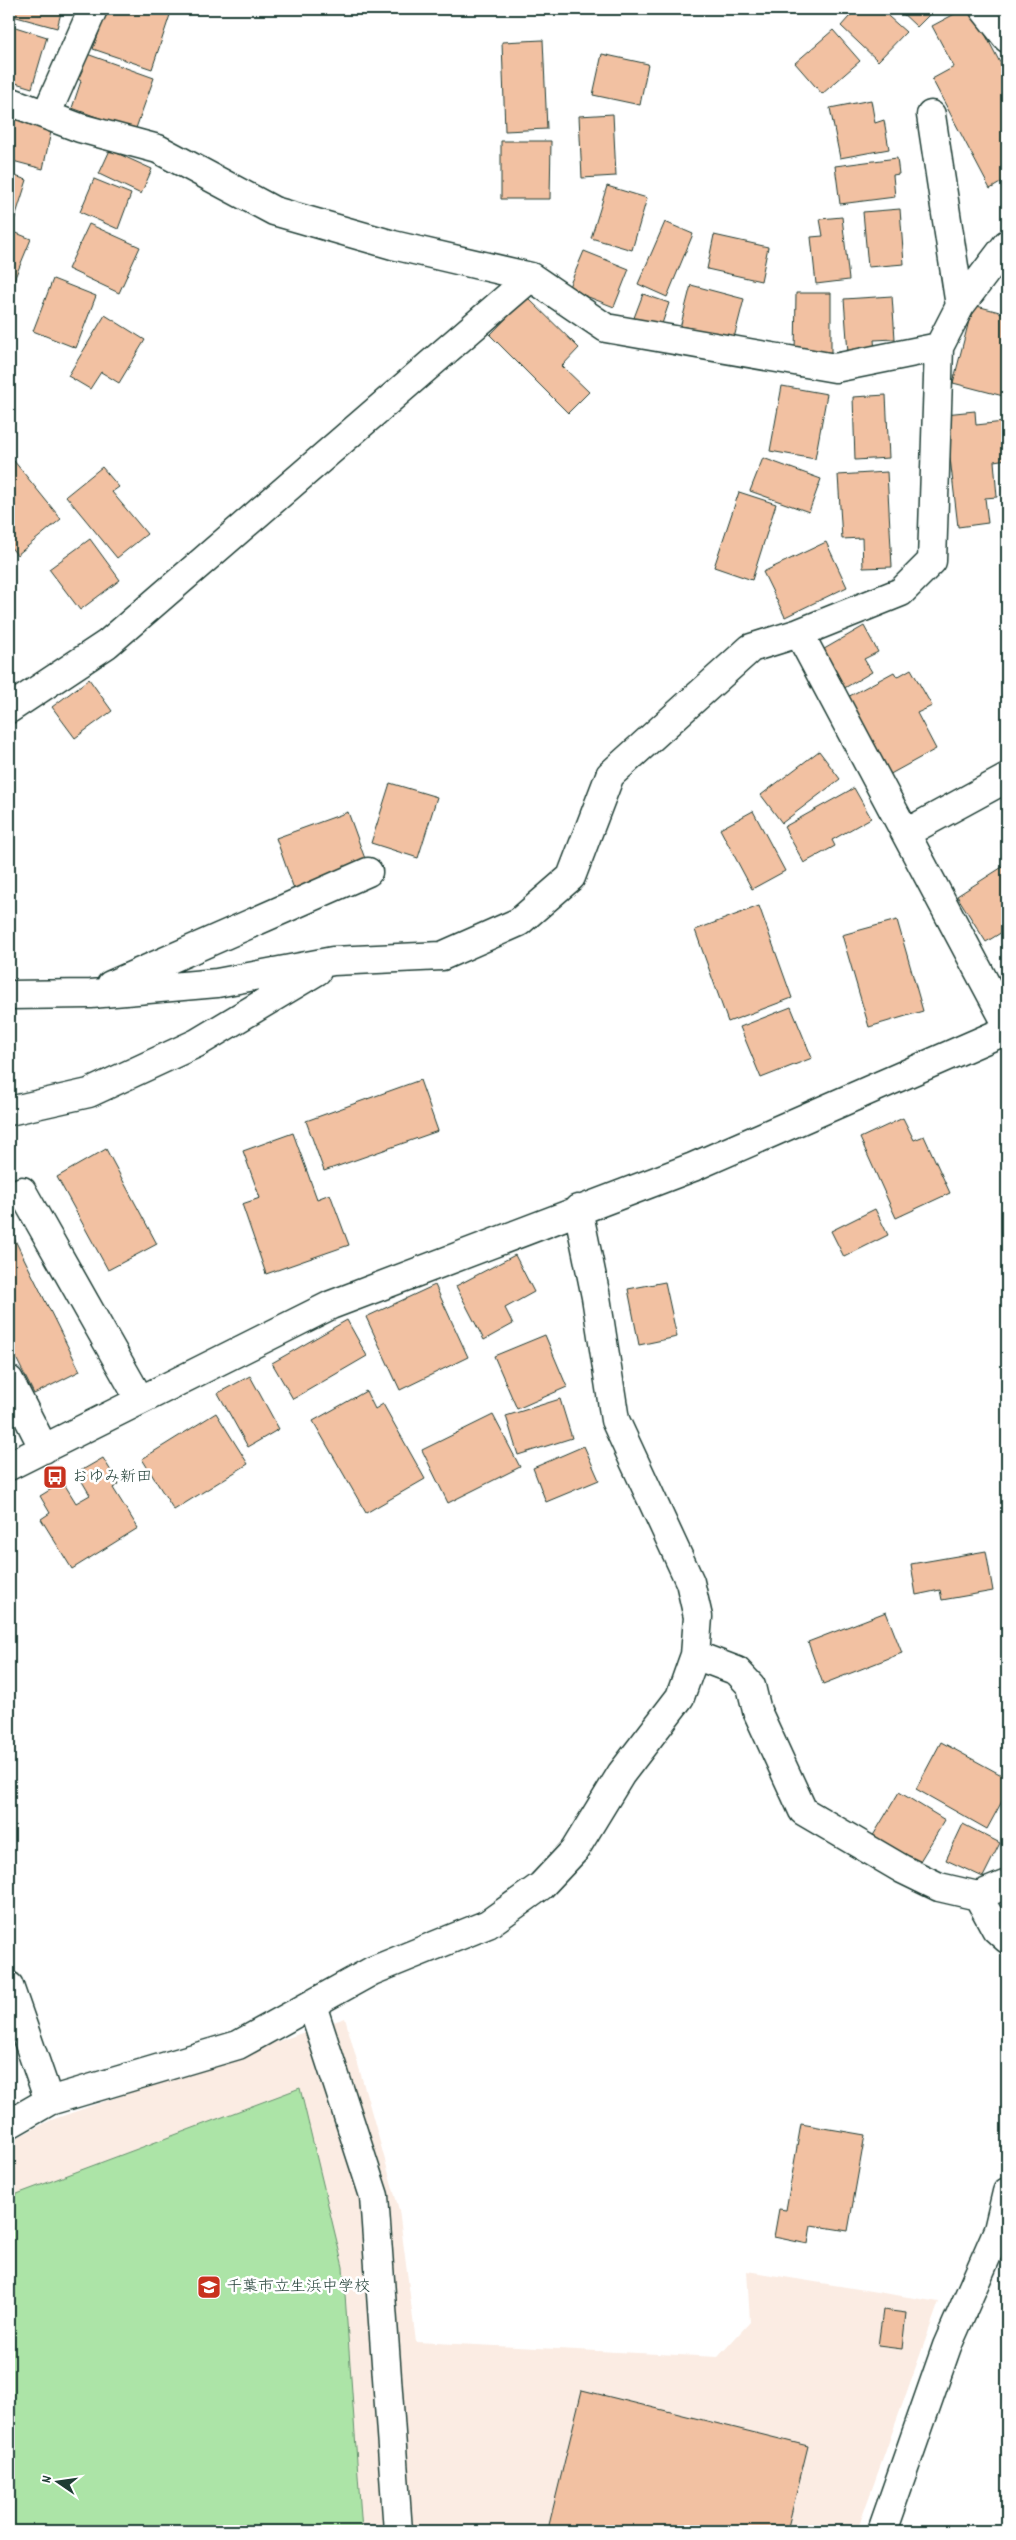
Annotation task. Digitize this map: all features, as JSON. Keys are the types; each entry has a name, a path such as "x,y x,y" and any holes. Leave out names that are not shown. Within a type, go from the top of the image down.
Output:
{"street":[{"path":"46,115 93,9"},
{"path":"984,9 1007,38"},
{"path":"9,101 80,128 158,149 274,211 393,245 531,277 606,328 835,368 939,347"},
{"path":"931,115 960,306"},
{"path":"9,995 92,994 217,983 333,961 442,956 519,922 571,877 610,775 751,648 799,633 901,592 932,561 939,347 960,306 1007,244"},
{"path":"9,709 107,644 531,277"},
{"path":"799,633 1007,1024"},
{"path":"906,833 1007,778"},
{"path":"92,994 368,872"},
{"path":"9,1111 89,1093 98,1089 197,1043 333,961"},
{"path":"9,1466 331,1305 578,1209 694,1167 1007,1030"},
{"path":"9,1198 22,1191 140,1400"},
{"path":"9,2124 48,2101 238,2045 372,1971 488,1924 541,1886 574,1851 622,1774 680,1697 695,1655 698,1617 690,1582 615,1420 596,1298 578,1209"},
{"path":"9,1380 44,1449"},
{"path":"695,1655 737,1671 750,1686 758,1711 803,1811 902,1869 939,1886 978,1896 1007,1884"},
{"path":"978,1896 996,1929 1007,1940"},
{"path":"9,1986 48,2101"},
{"path":"312,2005 374,2196 398,2531"},
{"path":"882,2531 947,2346 998,2230 1007,2192"}],"shaded area":[{"name":"千葉市立生浜中学校","path":"345,2018 399,2210 416,2342 718,2357 750,2322 747,2271 939,2302 857,2531 9,2531 9,2142 51,2120"}],"green space":[{"path":"300,2088 343,2267 362,2531 9,2531 9,2197"}],"building":[{"path":"9,9 62,9 57,28 9,15"},
{"path":"107,9 172,9 152,69 93,49"},
{"path":"856,9 880,9 906,32 878,61 841,26"},
{"path":"898,9 935,9 917,27"},
{"path":"964,9 972,9 1007,76 1007,179 990,189 932,79 954,67 932,26"},
{"path":"9,25 47,37 32,88 9,81"},
{"path":"833,30 860,61 822,94 795,63"},
{"path":"543,40 547,129 505,131 502,42"},
{"path":"87,54 154,78 135,131 72,108 81,81 78,79"},
{"path":"602,54 648,64 640,105 593,95"},
{"path":"871,100 875,123 884,120 889,149 840,158 830,108"},
{"path":"613,114 616,176 582,178 579,116"},
{"path":"9,117 52,127 43,169 9,160"},
{"path":"501,141 551,141 550,199 501,199"},
{"path":"110,150 152,169 141,194 99,174"},
{"path":"897,158 899,174 893,175 895,197 840,204 835,166"},
{"path":"9,174 27,180 13,224 9,222"},
{"path":"94,179 131,194 118,229 80,212"},
{"path":"607,186 647,198 632,250 591,238"},
{"path":"900,209 904,264 868,267 863,212"},
{"path":"842,217 849,280 816,284 811,237 823,236 820,219"},
{"path":"665,222 693,234 667,297 638,284"},
{"path":"89,224 140,247 119,293 68,269"},
{"path":"9,230 31,239 9,292"},
{"path":"714,235 768,247 761,281 707,269"},
{"path":"584,251 629,269 614,307 568,289"},
{"path":"53,279 96,296 76,348 33,331"},
{"path":"691,285 744,299 733,342 680,328"},
{"path":"796,293 831,293 831,354 795,354"},
{"path":"643,294 669,303 659,333 632,323"},
{"path":"892,296 895,339 874,340 875,351 848,353 844,299"},
{"path":"527,297 579,348 562,366 589,392 568,413 490,335"},
{"path":"973,305 1007,314 1007,397 953,383"},
{"path":"105,315 145,340 119,383 101,372 90,389 68,376"},
{"path":"782,386 827,394 815,459 770,451"},
{"path":"886,395 889,458 855,460 853,397"},
{"path":"975,411 976,425 1004,422 1007,459 994,461 997,497 985,498 988,523 958,527 945,414"},
{"path":"763,458 821,479 809,512 750,491"},
{"path":"14,461 61,519 17,555 9,545 9,465"},
{"path":"102,467 119,487 112,492 147,534 117,558 66,496"},
{"path":"887,472 892,567 863,568 862,538 842,539 838,475"},
{"path":"739,492 776,504 752,580 714,567"},
{"path":"90,539 120,580 80,610 49,569"},
{"path":"826,542 847,587 785,617 763,572"},
{"path":"864,626 878,652 864,659 872,672 841,690 819,652"},
{"path":"911,669 932,706 917,713 936,749 885,777 844,699 894,672 897,677"},
{"path":"89,679 112,711 75,738 52,707"},
{"path":"819,751 840,779 782,823 761,795"},
{"path":"390,783 437,797 418,858 371,843"},
{"path":"854,788 871,818 832,840 835,846 804,863 784,827"},
{"path":"753,811 785,871 752,889 720,829"},
{"path":"348,812 368,867 295,892 276,838"},
{"path":"1007,864 1007,929 986,942 957,896"},
{"path":"759,906 792,998 728,1022 695,930"},
{"path":"897,920 923,1011 869,1027 842,935"},
{"path":"791,1007 812,1058 761,1078 740,1027"},
{"path":"420,1080 438,1131 324,1171 306,1121"},
{"path":"903,1118 914,1140 924,1136 950,1193 896,1218 860,1138"},
{"path":"293,1133 317,1199 330,1194 349,1245 266,1274 242,1204 260,1198 243,1151"},
{"path":"106,1149 157,1244 108,1270 57,1177"},
{"path":"875,1209 888,1235 844,1257 831,1231"},
{"path":"9,1228 80,1371 34,1394 9,1344"},
{"path":"515,1255 534,1292 505,1308 513,1324 484,1340 456,1286"},
{"path":"665,1282 677,1337 639,1345 628,1289"},
{"path":"435,1285 468,1357 400,1390 366,1317"},
{"path":"347,1320 367,1356 293,1399 272,1363"},
{"path":"545,1335 567,1387 517,1409 494,1356"},
{"path":"250,1376 279,1429 248,1447 218,1393"},
{"path":"366,1391 375,1409 383,1404 425,1479 366,1513 313,1421"},
{"path":"560,1399 572,1438 518,1455 506,1416"},
{"path":"216,1413 248,1464 174,1510 142,1459"},
{"path":"493,1415 520,1467 448,1503 422,1450"},
{"path":"584,1446 599,1480 546,1502 533,1468"},
{"path":"103,1458 119,1484 113,1488 138,1528 72,1569 41,1519 50,1513 40,1496 63,1482 76,1503 90,1495 77,1473"},
{"path":"986,1551 993,1591 942,1600 940,1590 916,1595 911,1564"},
{"path":"886,1612 902,1653 823,1684 808,1642"},
{"path":"941,1742 1007,1778 1007,1792 987,1829 916,1789"},
{"path":"899,1792 945,1820 917,1866 871,1839"},
{"path":"963,1824 1000,1843 983,1877 946,1860"},
{"path":"801,2124 865,2135 848,2231 811,2225 808,2244 774,2237 779,2209 786,2210"},
{"path":"883,2310 906,2313 902,2349 878,2346"},
{"path":"582,2390 808,2446 787,2531 558,2531 548,2529"}],"place":[{"name":"おゆみ新田","path":"55,1477"},
{"name":"千葉市立生浜中学校","path":"209,2287"}]}
